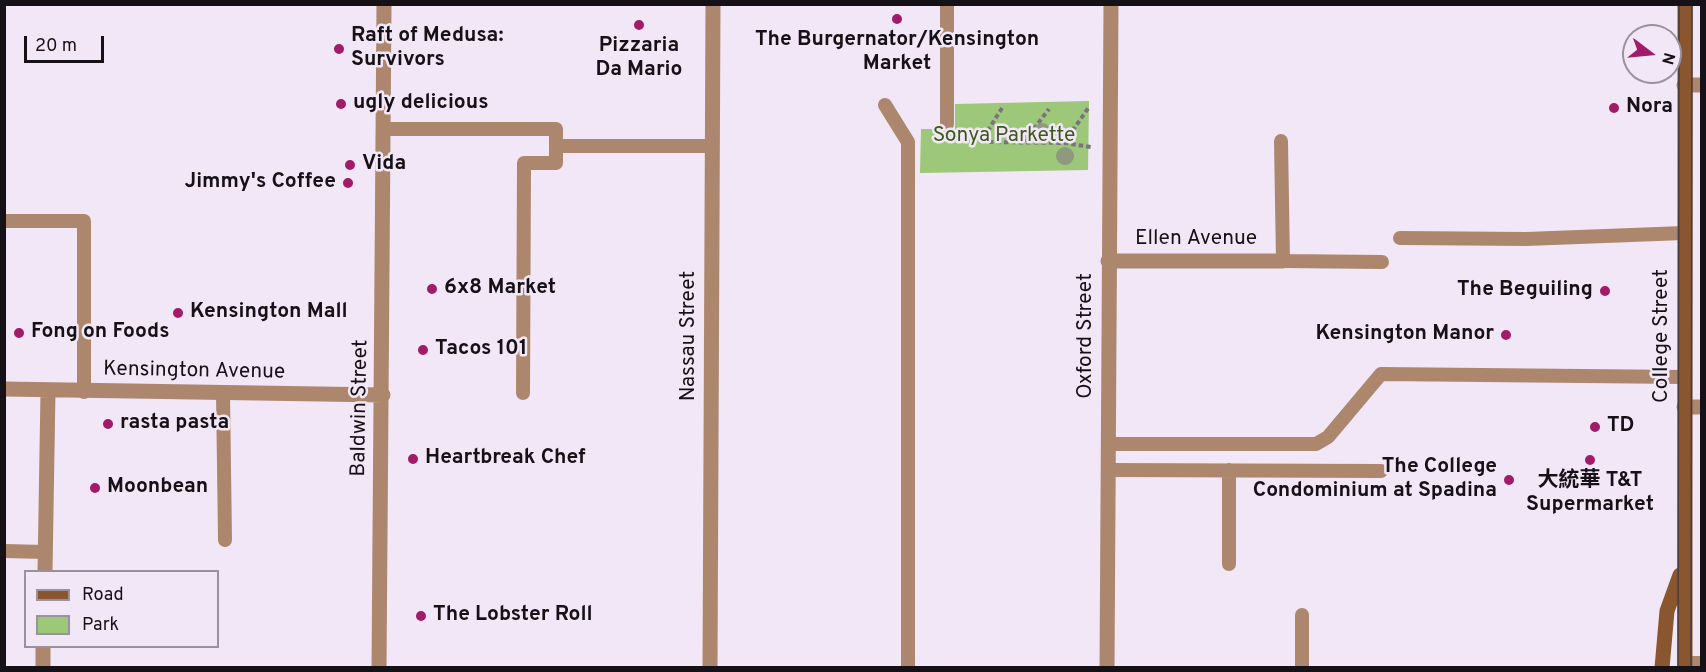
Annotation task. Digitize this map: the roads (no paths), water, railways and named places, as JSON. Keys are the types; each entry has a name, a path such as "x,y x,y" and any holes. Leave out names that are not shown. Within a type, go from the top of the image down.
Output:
{"main road":[{"name":"College Street","path":"1685,4 1683,377 1685,665"},
{"path":"1662,668 1667,611 1684,564"}],"street":[{"name":"Baldwin Street","path":"379,668 383,395 384,4"},
{"name":"Nassau Street","path":"710,668 713,4"},
{"name":"Oxford Street","path":"1107,668 1111,4"},
{"path":"1684,85 1701,85"},
{"name":"Ellen Avenue","path":"1108,261 1284,261"},
{"name":"Kensington Avenue","path":"4,389 383,395"},
{"path":"45,570 48,391"},
{"path":"1684,407 1701,407"},
{"path":"43,648 43,668"}],"lane":[{"path":"947,4 947,124"},
{"path":"885,105 908,142 908,668"},
{"path":"383,129 556,129 556,163 524,163 523,393"},
{"path":"1281,141 1284,261 1382,262"},
{"path":"556,146 712,146"},
{"path":"4,221 84,221 84,392"},
{"path":"1400,238 1526,239 1684,233"},
{"path":"1108,444 1316,444 1328,437 1381,374 1683,377"},
{"path":"223,393 225,540"},
{"path":"1108,470 1381,471"},
{"path":"1229,470 1229,564"},
{"path":"4,551 45,552"},
{"path":"1302,615 1302,668"},
{"path":"1685,665 1701,663"}],"tram line":[{"path":"1678,668 1679,4"},
{"path":"1691,668 1692,4"}],"place":[{"name":"The Burgernator/Kensington Market","path":"897,19"},
{"name":"Pizzaria Da Mario","path":"639,25"},
{"name":"Raft of Medusa: Survivors","path":"339,49"},
{"name":"ugly delicious","path":"341,104"},
{"name":"Nora","path":"1614,108"},
{"name":"Vida","path":"350,165"},
{"name":"Jimmy's Coffee","path":"348,183"},
{"name":"6x8 Market","path":"432,289"},
{"name":"The Beguiling","path":"1605,291"},
{"name":"Kensington Mall","path":"178,313"},
{"name":"Fong on Foods","path":"19,333"},
{"name":"Kensington Manor","path":"1506,335"},
{"name":"Tacos 101","path":"423,350"},
{"name":"rasta pasta","path":"108,424"},
{"name":"TD","path":"1595,427"},
{"name":"Heartbreak Chef","path":"413,459"},
{"name":"大統華 T&T Supermarket","path":"1590,460"},
{"name":"The College Condominium at Spadina","path":"1509,480"},
{"name":"Moonbean","path":"95,488"},
{"name":"The Lobster Roll","path":"421,616"}],"park label":[{"name":"Sonya Parkette","path":"1004,137"}]}
